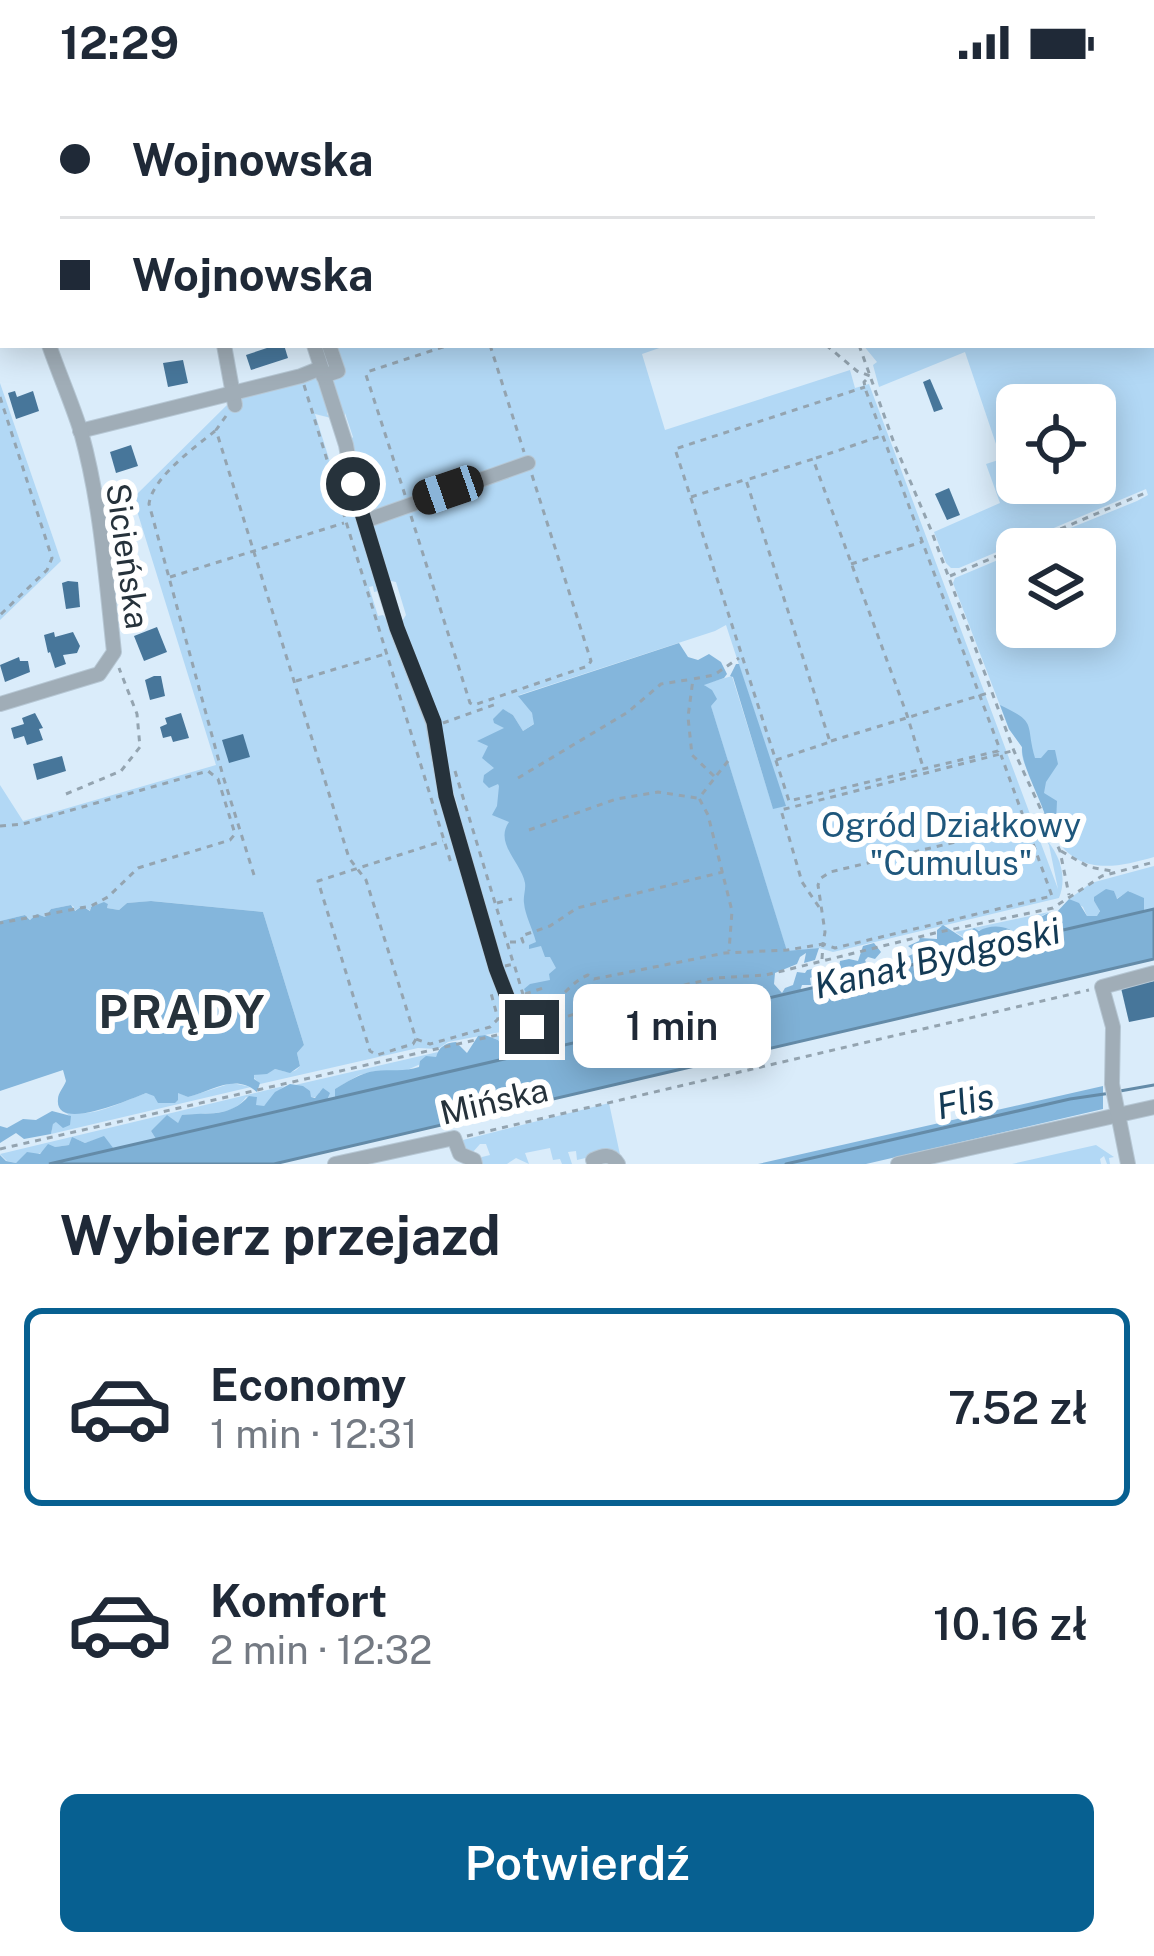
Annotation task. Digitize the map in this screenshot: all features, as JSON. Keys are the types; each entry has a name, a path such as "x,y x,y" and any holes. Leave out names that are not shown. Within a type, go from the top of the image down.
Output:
{"street":[{"name":"Sicieńska","path":"0,704 99,674 114,652 101,529 80,430 50,348"},
{"path":"225,348 234,399"},
{"path":"315,348 327,372 353,484 397,628 434,722 446,796 496,968 508,999 532,1027"},
{"path":"327,372 335,348"},
{"path":"80,430 234,399 327,372"},
{"path":"365,520 528,463"},
{"path":"1128,1164 1111,1058 1113,1027 1102,987 1154,973"},
{"path":"898,1164 1154,1107"},
{"path":"454,1138 460,1154 475,1164"},
{"name":"Mińska","path":"335,1164 454,1138"},
{"path":"593,1160 606,1155 618,1164"}],"path":[{"path":"440,348 366,375 474,705 588,666 591,661 491,348"},
{"path":"830,348 869,376"},
{"path":"861,348 1014,751 1060,850 1069,897 1114,871 1154,862"},
{"path":"301,376 451,862"},
{"path":"865,388 675,449 789,801 998,751 999,747 865,388 869,376"},
{"path":"0,398 52,558 47,570 0,615"},
{"path":"234,399 216,430 150,492 149,504 254,874"},
{"path":"216,430 350,858 366,880 416,1039"},
{"path":"690,497 883,435"},
{"path":"813,459 924,769"},
{"path":"746,480 830,742"},
{"path":"948,577 1145,493"},
{"path":"170,577 346,522"},
{"path":"851,564 923,542"},
{"path":"66,794 121,771 140,747 137,714 114,652"},
{"path":"295,681 386,653"},
{"path":"518,778 628,712 661,684 713,675 741,656"},
{"path":"693,679 688,717 692,754 715,777"},
{"path":"775,760 992,691"},
{"path":"441,723 499,703"},
{"path":"821,911 802,883 781,810 1014,751"},
{"path":"452,761 527,1009 535,1014 559,1002 577,980 588,975 593,979 729,952 824,944 835,948 1052,896 1001,755"},
{"path":"699,798 728,761"},
{"path":"0,826 23,824 208,771 218,778 235,835 138,868 108,897 91,905 0,923"},
{"path":"530,830 616,799 658,792 699,798"},
{"path":"699,798 708,815 732,911 729,952"},
{"path":"822,962 825,932 820,878 1043,818"},
{"path":"416,1039 377,1055 370,1052 318,881 444,840"},
{"path":"1060,850 1089,867 1114,871"},
{"path":"507,943 523,942 521,936 550,926 577,908 722,872"},
{"path":"495,904 512,899"},
{"path":"496,968 514,964"},
{"name":"Mińska","path":"454,1138 1102,987"},
{"path":"523,994 543,988"},
{"path":"416,1039 430,1044 490,1027 498,1019 491,992"}],"green space":[{"name":"Ogród Działkowy \"Cumulus\"","path":"326,348 659,348 642,354 665,430 850,370 855,388 869,384 1058,889 1043,836 1054,849 1063,881 1059,898 833,952 819,948 787,952 704,684 732,676 773,808 785,806 726,625 519,695 535,723 523,731 504,710 568,1008 553,1011 557,1018 547,1020 530,1017 517,1006 503,981 463,844 440,725 422,684 413,676 434,736 445,804 490,960 507,1004 521,1018 511,1030 260,1084 252,1076 297,1069 297,1053 304,1045 263,912 152,901 127,903 119,910 104,903 91,911 82,906 74,911 71,905 51,909 45,917 37,914 31,920 25,915 0,921 0,785 23,821 216,765 133,498 227,405 238,402 244,390 310,379 324,386 331,418 315,414 330,462 344,456 353,506 384,590 374,592 369,587 378,616 392,619 412,674 415,668 399,626 406,615 396,582 389,585 370,533 351,450 353,437 345,413 342,422 327,377 334,375"},
{"path":"865,348 1154,348 1154,857 1098,866 1063,848 1047,819 1022,747 1009,729 953,583 996,561 996,648 1116,648 1116,528 1071,528 1148,495 1146,489 1116,502 1116,384 996,384 996,444 965,352 879,387 873,365 877,362"},
{"path":"0,383 61,561 0,620"},
{"path":"996,461 996,492 986,464"},
{"path":"998,504 1110,504 1054,528 996,528 996,552 951,568 934,532"},
{"path":"1154,866 1154,912 1016,941 1016,933 1002,929 972,929 965,938 955,932 1049,912 1031,926 1144,911 1142,902 1129,891 1116,899 1114,891 1094,901 1100,910 1097,917 1087,916 1083,907 1069,899 1091,883"},
{"path":"562,1022 551,1037 562,1046 521,1055 516,1040 505,1050 491,1037 532,1031"},
{"path":"438,1052 405,1071 359,1075 335,1089 335,1098 327,1100 319,1092 319,1097 311,1097 295,1085"},
{"path":"232,1083 251,1087 51,1134 53,1123 71,1117 62,1110 94,1112 146,1093 178,1100 177,1092 188,1097"},
{"path":"284,1086 264,1106 246,1097 226,1111 163,1122 151,1131 156,1139 114,1149 104,1137 85,1143 76,1139 16,1163 0,1154"},
{"path":"609,1103 622,1164 607,1153 577,1160 576,1151 568,1152 572,1164 562,1164 560,1159 553,1160 550,1148 525,1153 529,1164 516,1158 507,1164 478,1164 490,1155 486,1144 465,1152 463,1140"},
{"path":"1096,1145 1114,1157 1109,1158 1110,1164 1104,1156 1101,1164 1012,1164"}],"shaded area":[{"path":"679,643 688,657 698,660 709,654 727,674 704,685 717,699 711,706 787,951 819,948 815,960 804,963 806,953 797,964 775,973 774,984 782,993 793,985 797,972 823,967 827,971 810,978 811,985 802,985 800,991 562,1046 551,1036 562,1023 553,1019 554,1008 548,1000 532,1005 524,989 550,980 556,968 541,946 529,949 536,942 525,908 523,875 506,845 509,822 492,815 499,786 489,788 483,782 494,768 482,758 488,746 477,741 504,728 493,719 503,709 523,731 534,724 532,713 518,696"},
{"path":"736,664 786,806 773,809 730,676"},
{"path":"1000,705 1025,720 1035,758 1055,750 1058,764 1044,793 1057,801 1056,823 1046,818 1022,747"},
{"path":"1106,889 1114,891 1117,899 1128,891 1144,898 1144,911 1023,939 1030,926 1046,914 1051,912 1059,920 1056,913 1069,899 1079,903 1087,916 1097,916 1100,911 1094,897"},
{"path":"104,902 107,908 119,910 127,903 263,912 304,1045 297,1053 300,1066 290,1073 275,1069 254,1075 260,1083 257,1092 240,1084 223,1085 188,1097 178,1093 175,1103 158,1103 146,1093 81,1114 60,1109 58,1097 66,1081 63,1070 0,1091 0,921 25,915 30,920 37,914 45,917 51,909 71,905 75,911 82,906 90,911"},
{"path":"1154,909 1154,959 274,1164 49,1164"},
{"path":"943,925 963,938 974,928 1002,927 1019,940 888,971 887,962 913,954 908,946 920,938 937,939"},
{"path":"874,943 881,952 865,960 868,975 820,986 831,967 839,969 840,961 849,959 858,961 863,946"},
{"path":"478,1036 498,1040 505,1050 513,1044 516,1056 335,1098 335,1089 359,1076 419,1067 426,1056 436,1057 441,1048 456,1042 467,1053"},
{"path":"290,1084 303,1086 315,1098 323,1088 330,1093 327,1100 156,1139 151,1131 167,1115 178,1123 182,1115 226,1111 249,1096 257,1097 256,1105 264,1106"},
{"path":"1103,1086 1103,1109 866,1164 758,1164"},
{"path":"52,1111 71,1116 70,1125 63,1128 56,1122 51,1134 24,1139 16,1133 0,1143 0,1126 36,1120"},
{"path":"104,1136 114,1149 50,1164 0,1164 0,1155 16,1163 27,1152 40,1154 48,1144 69,1145 72,1137 85,1143"}],"building":[{"path":"285,348 288,358 251,370 246,355"},
{"path":"183,360 188,383 168,387 163,363"},
{"path":"930,379 943,409 934,412 923,382"},
{"path":"15,391 17,397 33,391 39,411 16,419 8,393"},
{"path":"131,445 138,466 116,473 110,452"},
{"path":"949,488 960,515 947,520 935,494"},
{"path":"129,516 132,538 116,540 113,518"},
{"path":"121,574 140,580 141,604 126,606"},
{"path":"78,582 80,607 66,609 62,583"},
{"path":"157,627 167,652 144,661 134,636"},
{"path":"54,632 55,637 73,632 80,646 77,653 63,655 66,664 55,668 44,635"},
{"path":"19,657 28,661 30,672 5,682 0,665"},
{"path":"161,676 165,696 150,700 145,680"},
{"path":"35,713 43,740 27,745 24,736 14,739 11,728"},
{"path":"181,713 189,738 173,742 171,736 163,738 160,727 167,724 165,718"},
{"path":"243,734 250,757 229,763 222,740"},
{"path":"62,756 66,771 37,780 33,764"},
{"path":"1154,981 1154,1017 1129,1022 1121,988"}],"waterway":[{"name":"Flis","path":"1120,1091 1154,1085"},
{"name":"Flis","path":"786,1164 1111,1093"}],"district":[{"name":"PRĄDY","path":"183,1012"}],"route":[{"path":"353,484 397,628 434,722 446,796 496,968 508,999 532,1027"}],"water label":[{"name":"Kanał Bydgoski","path":"937,958"}]}
